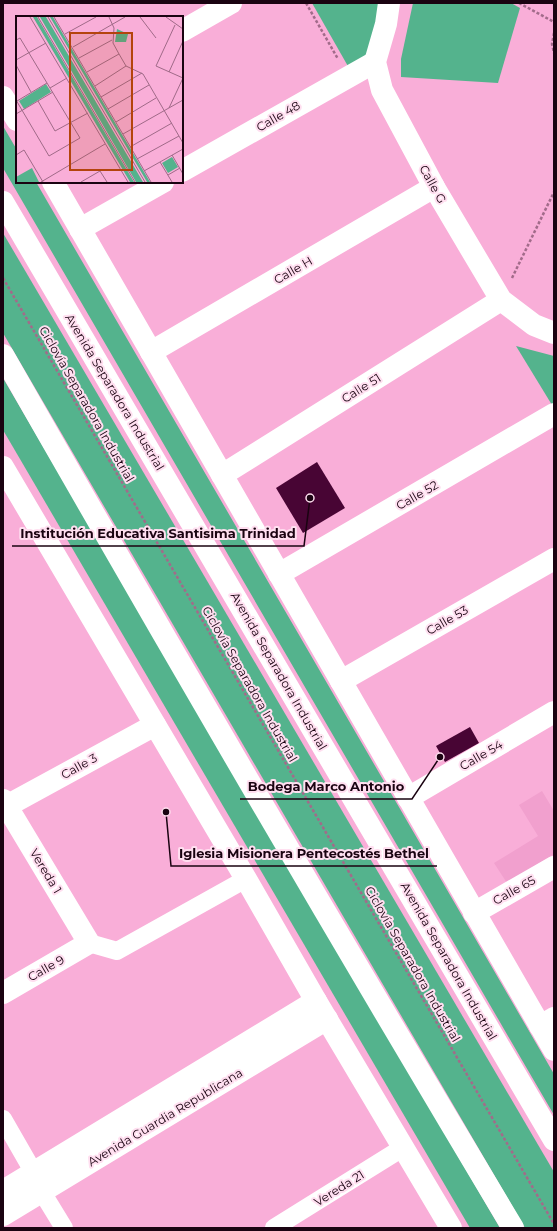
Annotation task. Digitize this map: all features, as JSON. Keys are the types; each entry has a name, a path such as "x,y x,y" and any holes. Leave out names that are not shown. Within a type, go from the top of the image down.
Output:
{"street":[{"path":"183,30 231,3"},
{"path":"375,62 386,24 389,3"},
{"name":"Calle 48","path":"183,170 375,62"},
{"name":"Calle G","path":"375,62 382,90 434,187 501,300 534,325 554,333"},
{"path":"3,97 16,118"},
{"path":"54,183 474,912 547,1022 554,1050"},
{"path":"80,229 160,183"},
{"name":"Calle H","path":"151,352 434,187"},
{"name":"Avenida Separadora Industrial","path":"3,202 554,1140"},
{"name":"Calle 51","path":"222,475 501,300"},
{"path":"3,355 156,622 384,1013 513,1228"},
{"name":"Calle 52","path":"279,574 554,414"},
{"path":"3,467 246,879 321,1010 451,1228"},
{"name":"Calle 53","path":"341,681 554,559"},
{"name":"Calle 54","path":"408,798 554,712"},
{"name":"Calle 3","path":"4,805 155,725"},
{"name":"Vereda 1","path":"4,805 89,943"},
{"name":"Calle 65","path":"474,912 554,868"},
{"path":"89,943 117,951 246,879"},
{"name":"Calle 9","path":"3,993 89,943"},
{"name":"Avenida Guardia Republicana","path":"3,1215 38,1183 321,1010"},
{"path":"3,1119 64,1228"},
{"name":"Vereda 21","path":"274,1228 404,1147"},
{"name":"Avenida Guardia Republicana","path":"3,1191 38,1183"}],"path":[{"path":"306,3 348,77"},
{"path":"519,3 554,22"},
{"path":"554,33 552,44 554,53"},
{"path":"501,300 554,192"},
{"name":"Ciclovía Separadora Industrial","path":"3,278 554,1224"}],"shaded area":[{"path":"542,791 554,811 554,854 507,883 494,863 538,836 519,805"}],"green space":[{"path":"312,3 384,3 369,55 349,68"},
{"path":"413,3 511,3 520,8 498,83 401,77 401,59"},
{"path":"3,126 16,148 16,183 37,183 554,1074 554,1115 3,168"},
{"path":"3,233 554,1172 554,1228 525,1228 3,333"},
{"path":"516,346 554,356 554,404 552,405"},
{"path":"3,378 500,1228 470,1228 3,430"}],"building":[{"path":"317,462 345,508 303,533 276,488"},
{"path":"470,727 479,743 445,762 436,746"}],"place":[{"name":"Institución Educativa Santisima Trinidad","path":"310,498"},
{"name":"Bodega Marco Antonio","path":"440,757"},
{"name":"Iglesia Misionera Pentecostés Bethel","path":"166,812"}]}
